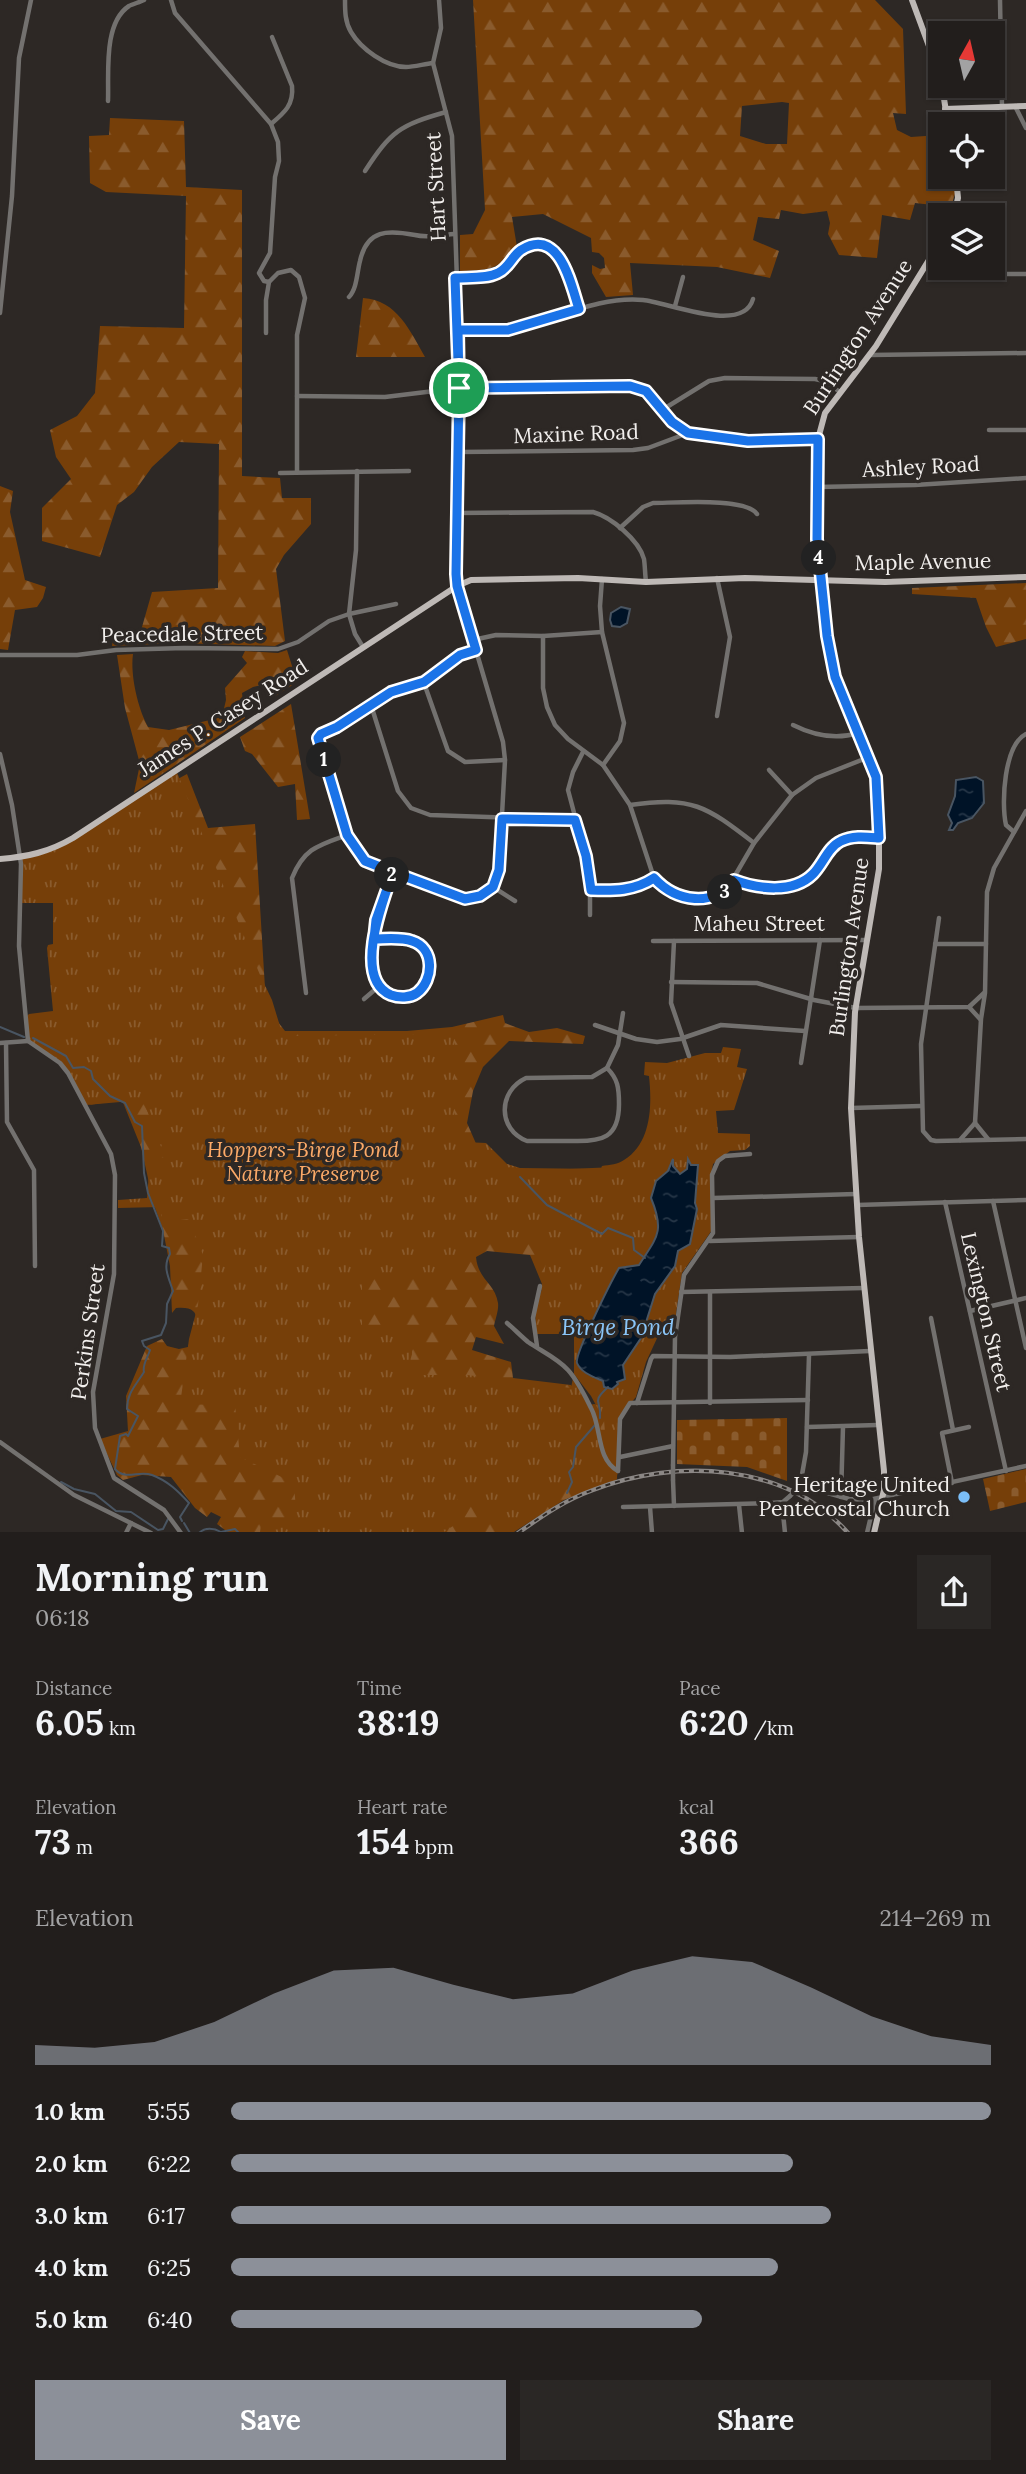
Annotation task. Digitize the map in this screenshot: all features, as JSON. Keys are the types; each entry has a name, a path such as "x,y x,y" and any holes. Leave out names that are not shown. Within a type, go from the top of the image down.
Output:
{"main road":[{"path":"912,0 928,43"},
{"path":"944,98 946,112"},
{"path":"945,109 1026,106"},
{"name":"Burlington Avenue","path":"874,1532 884,1471 859,1237 851,1108 856,1008 879,869 878,786 832,665 821,579 818,439 822,419 869,355 928,261"},
{"path":"457,586 471,580 496,578 646,582 716,578 821,579"},
{"name":"Maple Avenue","path":"821,579 885,582 1026,578"},
{"name":"James P. Casey Road","path":"0,859 20,858 49,850 72,838 457,586"}],"street":[{"path":"0,313 15,159 19,58 31,0"},
{"path":"122,0 127,7"},
{"path":"108,101 110,38 127,7 144,0"},
{"path":"171,0 175,13 271,124 278,142 279,161 275,177 270,253 259,273 264,281 269,282"},
{"path":"345,0 345,17 351,32 363,46 382,60 404,67 433,63"},
{"name":"Hart Street","path":"439,0 441,28 433,63 453,152 459,388 457,586 503,742 505,760 499,870 493,887"},
{"path":"1000,0 1002,106"},
{"path":"271,124 287,111 293,93 272,37"},
{"path":"1015,106 1026,128"},
{"path":"365,171 390,136 410,122 446,112"},
{"path":"349,297 353,291 363,250 371,239 383,232 405,232 416,236 454,234"},
{"path":"455,278 495,274 507,267 522,250 540,246 552,249 562,258 579,309"},
{"path":"924,267 942,274 1026,274"},
{"path":"267,333 266,300 269,282 278,273 291,270 299,277 304,290 298,335 297,471"},
{"path":"675,306 683,277"},
{"path":"458,330 508,330 579,309 626,299 649,300 706,316 722,316 743,310 752,304 753,299"},
{"path":"869,355 1026,353"},
{"path":"662,410 709,381 725,378 814,379 840,392"},
{"path":"297,396 385,397 459,388 630,386 646,391 662,410 688,433"},
{"path":"989,430 1026,430"},
{"name":"Maxine Road","path":"458,452 633,450 648,448 688,433 748,441 818,439"},
{"path":"357,471 356,550 349,614 355,634 363,647"},
{"path":"281,472 409,471"},
{"name":"Ashley Road","path":"817,487 915,485 1026,478"},
{"path":"620,528 643,507 653,503 724,503 752,508 758,514"},
{"path":"457,513 593,512 606,516 620,528 643,557 646,582"},
{"path":"716,578 730,637 717,716"},
{"path":"603,579 601,632 624,723 620,741 603,765"},
{"name":"Peacedale Street","path":"0,655 77,655 116,650 184,648 278,649 298,642 329,621 396,604"},
{"path":"473,640 496,635 543,636 601,632"},
{"path":"543,636 543,688 555,725 583,752 603,765 630,805 654,878 672,894 708,898 726,891 754,843 792,795 816,778 869,757"},
{"path":"476,650 460,655 424,682 391,692 319,736 319,742 347,835 365,861 465,899 480,896 493,887 514,901"},
{"path":"424,682 447,751 465,762 505,760"},
{"path":"371,705 398,791 411,808 430,816 575,820"},
{"path":"793,725 816,735 858,733"},
{"path":"1014,832 1006,825 1003,800 1012,748 1021,736 1026,734"},
{"path":"583,752 573,772 569,790 586,856 591,890 590,915"},
{"path":"0,754 12,805 20,858 18,931 28,1041 3,1043 7,1122 34,1170 35,1266"},
{"path":"769,770 792,795"},
{"path":"630,805 657,801 691,804 716,813 754,843"},
{"path":"960,1140 975,1123 985,993 987,892 991,876 1026,811"},
{"path":"306,993 292,878 297,864 306,853 347,835"},
{"path":"734,880 752,887 785,887 802,882 813,874 840,841 855,837 879,838"},
{"path":"374,939 412,941 424,948 430,966 427,982 415,995 405,998 392,995 378,987 372,972 374,939 376,920 393,872"},
{"path":"591,890 616,891 641,886 654,878"},
{"path":"939,918 921,1044 923,1131 932,1140 1026,1139"},
{"path":"801,1063 820,940"},
{"name":"Maheu Street","path":"653,941 866,940"},
{"path":"674,941 671,1003 689,1056"},
{"path":"935,944 986,944"},
{"path":"671,982 750,982 856,1008 969,1007 985,993"},
{"path":"364,999 378,987"},
{"path":"969,1007 981,1019"},
{"path":"607,1068 618,1084 619,1114 615,1128 605,1138 588,1142 527,1141 509,1129 505,1121 505,1100 511,1088 526,1078 592,1077 607,1068 620,1034 623,1013"},
{"path":"595,1025 650,1042 667,1042 721,1025 805,1031"},
{"name":"Perkins Street","path":"28,1041 60,1063 68,1073 111,1154 115,1175 114,1274 93,1392 97,1434 114,1478 164,1510 181,1532"},
{"path":"851,1108 921,1106"},
{"path":"975,1123 988,1139"},
{"path":"674,1507 674,1357 684,1275 713,1233 712,1175 719,1161 725,1156 750,1154"},
{"path":"713,1198 856,1194"},
{"path":"857,1205 1026,1200"},
{"path":"993,1201 1026,1348"},
{"name":"Lexington Street","path":"945,1202 1006,1471"},
{"path":"709,1241 859,1237"},
{"path":"537,1347 533,1318 540,1286"},
{"path":"681,1292 864,1288"},
{"path":"710,1292 710,1403"},
{"path":"970,1311 1026,1298"},
{"path":"931,1318 953,1430"},
{"path":"507,1323 571,1374 595,1416 599,1427 598,1441 614,1470 618,1472 621,1419 630,1403 808,1400"},
{"path":"637,1403 653,1356 870,1352"},
{"path":"623,1507 782,1503 798,1488 806,1457 809,1354"},
{"path":"807,1427 878,1425"},
{"path":"841,1497 843,1427"},
{"path":"951,1483 942,1433 969,1427"},
{"path":"0,1442 74,1495 151,1532"},
{"path":"620,1457 673,1446"},
{"path":"798,1488 856,1500 878,1498 1026,1466"},
{"name":"Burlington Avenue","path":"867,1532 878,1498"},
{"path":"782,1503 785,1532"},
{"path":"739,1505 742,1532"},
{"path":"650,1507 652,1532"},
{"path":"126,1532 131,1523"}],"green space":[{"path":"473,0 875,0 903,29 906,114 893,113 897,130 911,137 928,136 928,189 956,190 952,203 915,203 910,220 882,215 877,258 839,255 828,234 830,223 827,211 803,214 781,210 779,219 758,217 753,240 779,251 770,278 717,267 630,263 633,295 606,297 592,273 592,265 605,268 604,258 599,253 592,252 591,238 543,214 512,217 517,247 504,260 486,269 460,271 460,235 473,234 485,210","holes":["789,103 787,144 766,144 740,136 742,106"]},
{"path":"110,118 184,121 186,187 242,190 242,476 280,478 282,498 311,498 311,524 284,555 276,569 285,641 275,646 179,643 112,646 113,640 136,636 142,627 152,592 218,588 219,444 179,442 152,467 134,492 117,505 100,557 42,541 42,508 71,479 56,457 50,430 77,416 95,393 100,326 184,328 186,196 106,192 90,183 89,136 109,135"},
{"path":"363,298 385,304 394,311 408,327 425,357 356,357"},
{"path":"0,486 13,491 10,512 25,580 46,587 37,607 15,610 8,650 0,649"},
{"path":"1026,583 1026,639 996,647 976,598 912,594 912,588"},
{"path":"287,650 297,682 274,697 265,684 242,693 245,718 134,793 140,764 125,708 117,655 133,654 136,692 148,727 169,730 222,717 226,700 225,688 247,663 242,657 245,651 278,653"},
{"path":"291,704 310,819 297,820 295,784 278,787 252,754 245,751 240,737"},
{"name":"Hoppers-Birge Pond Nature Preserve","path":"176,770 272,1000 283,1036 455,1034 455,1135 464,1142 486,1143 507,1164 520,1168 601,1169 602,1166 622,1161 640,1144 648,1122 650,1087 649,1076 644,1075 645,1062 667,1063 705,1053 721,1053 723,1047 741,1049 737,1067 747,1069 734,1110 716,1111 718,1133 750,1134 750,1146 745,1150 730,1151 713,1164 712,1230 682,1273 673,1334 659,1334 646,1362 636,1397 617,1419 619,1468 606,1445 604,1420 591,1396 574,1374 574,1334 536,1334 535,1309 543,1286 548,1243 459,1244 459,1273 362,1275 362,1330 413,1330 411,1375 467,1375 571,1388 573,1378 600,1421 602,1448 614,1470 618,1471 616,1481 569,1487 551,1496 505,1532 501,1532 500,1515 487,1516 477,1496 461,1497 454,1502 456,1524 444,1532 260,1532 261,1525 297,1525 294,1483 240,1457 235,1404 180,1405 189,1339 198,1305 203,1255 189,1219 163,1222 159,1207 118,1208 118,1200 147,1198 150,1160 165,1157 143,1100 86,1105 60,1063 28,1041 26,1017 29,1014 53,1011 47,948 53,944 53,903 19,903 20,858 49,850"},
{"path":"187,774 208,828 255,824 265,988 174,781"},
{"name":"Hoppers-Birge Pond Nature Preserve","path":"503,1015 505,1023 529,1032 557,1028 585,1036 583,1044 509,1041 483,1067 473,1091 467,1123 481,1155 526,1171 637,1166 571,1331 540,1288 542,1284 530,1255 487,1251 476,1257 480,1271 496,1296 498,1309 494,1326 504,1344 476,1337 472,1350 511,1362 513,1378 571,1385 586,1406 594,1404 625,1407 618,1419 617,1479 564,1500 514,1532 228,1532 217,1524 221,1517 211,1512 207,1517 195,1508 171,1477 142,1475 123,1480 117,1475 100,1439 128,1431 126,1396 147,1346 162,1339 167,1346 179,1349 188,1347 196,1320 192,1310 186,1308 176,1308 172,1313 170,1266 163,1230 154,1205 141,1147 122,1100 89,1105 274,1017 285,1031 407,1031 452,1027"},
{"path":"787,1418 787,1481 747,1467 677,1464 677,1420"},
{"path":"1026,1469 1026,1502 990,1511 983,1479"}],"water":[{"path":"621,607 630,609 627,623 620,627 612,626 611,613"},
{"path":"976,777 983,781 984,803 972,818 949,830 952,823 948,815 955,796 956,780"},
{"name":"Birge Pond","path":"673,1159 673,1166 680,1174 687,1169 688,1159 691,1165 698,1165 695,1203 697,1209 690,1244 678,1251 675,1266 655,1294 641,1338 623,1365 625,1379 617,1382 612,1389 604,1387 603,1381 588,1374 577,1363 581,1346 619,1268 639,1265 657,1234 658,1219 651,1198 656,1181 668,1171"}],"waterway":[{"path":"0,1027 24,1037"},
{"path":"33,1038 66,1056 73,1068 84,1067 91,1071 93,1079 110,1096 125,1103 135,1122 142,1126 144,1173 148,1193 163,1231 162,1246 169,1248 166,1268 173,1291 167,1304 166,1323 161,1335 142,1341 150,1350 144,1364 144,1372 127,1403 127,1409 138,1416 128,1436 120,1436 115,1469 123,1474 152,1475 163,1480 189,1503 180,1517 182,1521"},
{"path":"520,1177 547,1205 602,1234 608,1228 633,1238 634,1250 645,1258"},
{"path":"600,1418 598,1399 608,1387"},
{"path":"567,1493 572,1482 569,1472 573,1467 576,1447 595,1425"},
{"path":"61,1482 74,1489 95,1494 116,1511 131,1512 158,1530 163,1529 168,1519"},
{"path":"184,1523 189,1532"},
{"path":"201,1532 210,1529 221,1532"},
{"path":"221,1532 235,1529 238,1532"}],"railway":[{"path":"520,1532 563,1504 593,1490 659,1473 693,1471 728,1473 762,1480 794,1492 823,1509 847,1532"}],"place":[{"name":"Heritage United Pentecostal Church","path":"964,1497"}],"route":[{"path":"459,388 455,278 484,277 501,272 522,250 540,246 552,249 562,258 579,309 508,330 458,330 459,388 630,386 646,391 672,422 688,433 717,439 748,441 818,439 817,539 827,636 835,677 874,768 880,809 879,838 855,837 840,841 813,874 802,882 785,887 752,887 734,880 726,891 708,898 690,898 672,894 654,878 641,886 616,891 591,890 590,873 575,820 502,819 499,870 493,887 480,896 465,899 393,872 376,920 375,929 374,939 372,972 378,987 392,995 405,998 415,995 427,982 430,973 429,959 424,948 412,941 374,939 376,920 393,872 365,861 347,835 318,738 391,692 424,682 460,655 476,650 456,574 459,388"}]}
